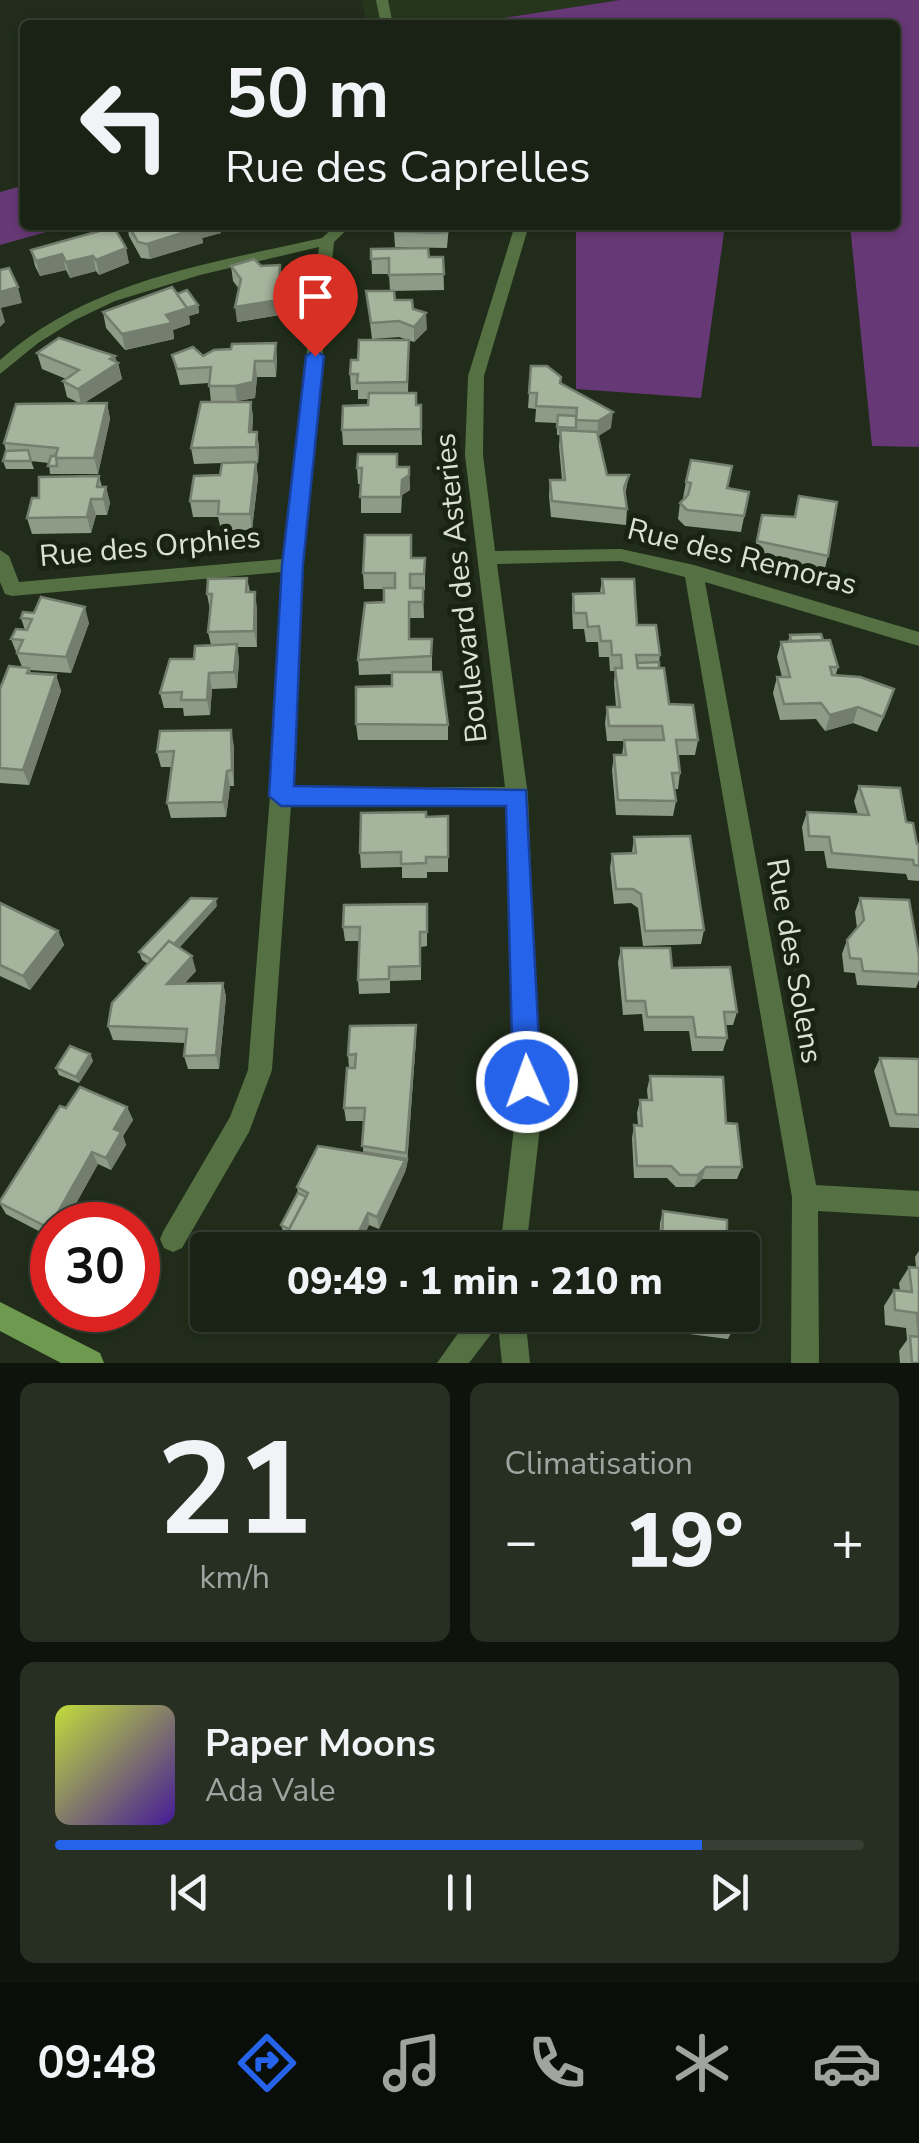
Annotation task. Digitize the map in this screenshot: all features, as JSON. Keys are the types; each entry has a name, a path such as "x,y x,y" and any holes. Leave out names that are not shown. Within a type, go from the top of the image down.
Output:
{"main road":[{"path":"0,1316 90,1363"}],"street":[{"path":"0,369 25,342 109,296 327,241 340,230"},
{"name":"Boulevard des Asteries","path":"515,1232 528,1118 518,796 474,455 476,376 520,230"},
{"path":"172,1239 240,1123 260,1070 281,796 292,565 327,241"},
{"name":"Rue des Orphies","path":"0,556 6,596 292,565"},
{"name":"Rue des Remoras","path":"487,558 621,556 694,572 919,639"},
{"name":"Rue des Solens","path":"694,572 805,1197 806,1363"},
{"path":"281,796 518,796"},
{"path":"805,1197 919,1204"},
{"path":"451,1363 476,1332"},
{"path":"513,1332 516,1363"}],"shaded area":[{"path":"362,0 620,0 490,20 366,20"},
{"path":"620,0 919,0 919,447 872,446 850,230 900,230 900,20 490,20"},
{"path":"20,186 20,230 53,230 0,245 0,192"},
{"path":"576,230 724,230 701,398 576,389"}],"building":[{"path":"103,230 116,230 126,248 96,260 93,256 66,262 62,254 36,261 31,250"},
{"path":"131,230 191,230 147,244 138,242"},
{"path":"394,230 447,230 434,233"},
{"path":"428,248 429,257 443,257 444,274 389,275 389,258 371,259 371,249"},
{"path":"254,259 261,266 280,265 278,300 235,307 241,279 231,266"},
{"path":"9,268 18,287 0,292 0,270"},
{"path":"172,287 188,308 166,315 172,323 122,334 103,312"},
{"path":"187,290 198,305 187,308 177,294"},
{"path":"366,291 394,291 395,300 412,300 413,309 426,313 414,327 399,321 371,323"},
{"path":"59,338 115,356 110,359 118,363 78,389 63,381 79,370 37,353"},
{"path":"359,340 409,340 407,382 357,383 358,374 350,374 351,360 358,360"},
{"path":"276,343 274,361 255,361 253,382 235,386 209,386 211,367 177,369 172,355 193,347 203,356 214,350 231,349 232,344"},
{"path":"531,366 547,366 561,377 560,383 613,412 598,421 576,420 577,408 536,406 537,393 529,393"},
{"path":"369,393 416,393 416,405 421,405 421,429 342,430 343,406 368,405"},
{"path":"201,402 251,402 249,432 257,432 256,447 191,448"},
{"path":"107,403 94,458 55,458 58,448 4,443 16,404"},
{"path":"558,415 576,416 576,428 557,427"},
{"path":"560,430 597,432 607,475 629,475 624,488 627,509 552,501 550,480 565,480"},
{"path":"28,450 31,461 3,461 6,451"},
{"path":"358,454 397,454 397,467 409,467 409,475 402,480 401,497 360,497 362,468 357,468"},
{"path":"51,456 56,456 57,466 48,466"},
{"path":"691,460 732,466 727,488 749,492 744,516 687,510 680,503 688,495 691,483 686,482"},
{"path":"256,462 250,514 218,514 219,501 190,501 194,476 220,475 222,463"},
{"path":"99,476 97,487 106,487 103,499 91,499 87,517 27,518 32,498 39,498 39,477"},
{"path":"799,496 837,502 828,556 757,541 762,515 795,517"},
{"path":"365,535 411,535 411,558 425,558 424,574 410,574 410,588 423,588 423,602 409,602 409,639 432,639 431,656 358,660 365,603 384,602 384,588 395,588 395,573 363,573"},
{"path":"247,578 246,592 255,592 254,631 208,632 212,594 207,594 208,579"},
{"path":"602,579 634,579 637,625 656,625 660,655 636,655 638,668 664,668 669,704 693,705 698,740 676,740 680,773 672,773 676,801 618,800 614,755 626,755 624,740 664,740 662,726 609,726 607,707 620,707 615,668 622,668 621,655 612,655 611,641 601,641 599,626 588,627 586,613 574,613 573,594 604,593"},
{"path":"41,597 85,607 66,657 17,653 23,640 11,639 16,629 27,630 32,619 21,618 23,612 34,613"},
{"path":"821,634 823,640 791,641 790,635"},
{"path":"830,640 838,667 830,667 832,675 860,677 894,689 883,717 858,707 830,715 821,703 784,704 777,677 790,677 781,642"},
{"path":"237,644 234,672 209,673 207,700 181,700 182,692 160,693 170,659 194,659 195,646"},
{"path":"659,662 659,668 638,668 637,663"},
{"path":"9,666 29,668 27,673 56,675 23,770 0,768 0,689"},
{"path":"392,672 441,672 448,725 356,724 356,687 392,686"},
{"path":"231,730 232,770 227,771 223,802 167,803 174,751 157,752 160,731"},
{"path":"859,786 900,788 906,822 913,823 919,844 919,866 913,860 832,853 829,837 809,836 807,812 869,815"},
{"path":"426,812 426,817 448,816 448,857 426,857 426,863 401,864 401,852 360,853 361,813"},
{"path":"690,836 704,930 645,931 641,894 633,889 616,889 612,854 636,853 634,837"},
{"path":"191,898 216,899 174,944 169,941 152,960 139,952"},
{"path":"860,898 909,900 919,974 863,971 861,959 850,958 847,940 864,920"},
{"path":"0,903 58,931 23,976 0,965"},
{"path":"427,904 427,932 420,932 420,966 389,967 389,979 358,980 360,927 343,927 344,905"},
{"path":"169,941 192,956 167,984 223,983 216,1055 184,1056 187,1029 108,1026 112,1003"},
{"path":"621,948 670,948 672,968 730,967 737,1012 724,1012 727,1038 696,1037 693,1017 647,1017 645,1001 626,1001"},
{"path":"416,1025 406,1153 362,1146 365,1108 344,1108 347,1068 355,1068 356,1054 348,1055 350,1026"},
{"path":"70,1046 90,1054 76,1077 56,1068"},
{"path":"880,1058 919,1059 919,1115 896,1114"},
{"path":"650,1076 723,1077 726,1123 737,1124 742,1167 706,1167 698,1175 680,1175 671,1166 637,1166 634,1125 642,1126 640,1100 652,1100"},
{"path":"80,1087 127,1107 114,1129 121,1132 106,1158 92,1152 64,1202 30,1202 30,1218 0,1201 60,1106 66,1108"},
{"path":"318,1146 405,1160 377,1217 368,1213 359,1232 287,1232 308,1193 297,1187"},
{"path":"298,1193 306,1197 289,1229 281,1225"},
{"path":"663,1211 727,1220 727,1232 662,1232"},
{"path":"909,1267 919,1268 919,1336 917,1313 895,1310 894,1290 912,1292"},
{"path":"910,1336 919,1337 919,1363 912,1363"}],"route":[{"path":"315,356 292,565 281,796 518,796 527,1082"}]}
